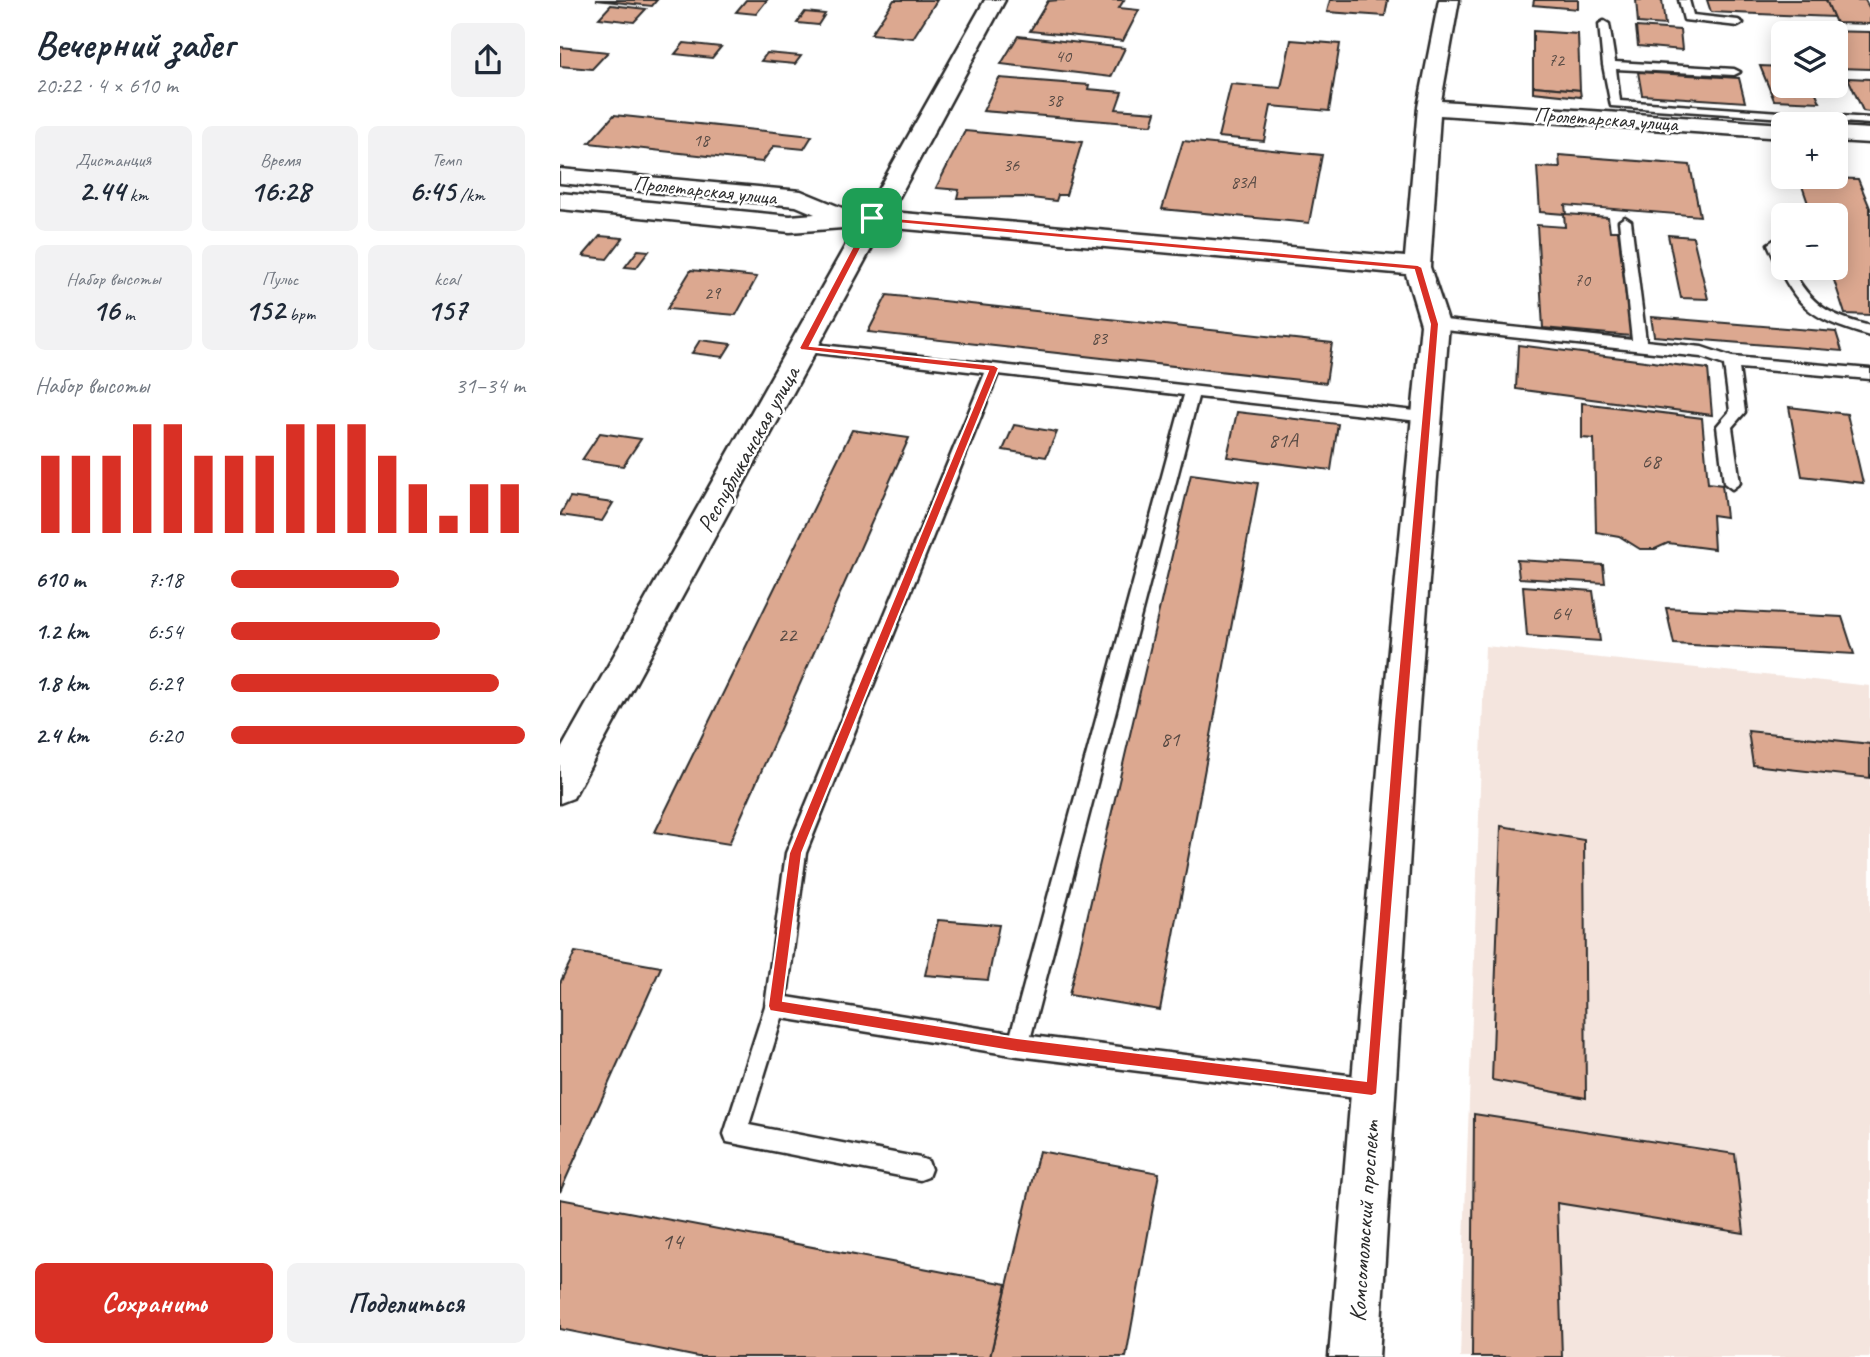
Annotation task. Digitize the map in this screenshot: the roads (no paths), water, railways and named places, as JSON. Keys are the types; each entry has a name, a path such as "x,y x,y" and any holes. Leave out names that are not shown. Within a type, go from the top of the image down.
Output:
{"street":[{"name":"Республиканская улица","path":"560,786 804,348 859,218 995,0"},
{"name":"Комсомольский проспект","path":"1354,1357 1400,721 1429,417 1435,324 1418,267 1429,107 1449,0"},
{"name":"Пролетарская улица","path":"1429,107 1771,130"},
{"path":"1848,135 1870,136"},
{"name":"Пролетарская улица","path":"560,176 801,199 859,218"},
{"name":"Пролетарская улица","path":"560,201 790,224 859,218 1418,267"}],"lane":[{"path":"1685,0 1688,18 1738,23"},
{"path":"1604,24 1615,104 1870,121"},
{"path":"1608,65 1734,72"},
{"path":"1625,221 1640,346"},
{"path":"1791,280 1798,296 1814,312 1870,331"},
{"path":"1435,324 1702,352 1731,362 1870,374"},
{"path":"804,348 1429,417"},
{"path":"1731,362 1738,412 1724,426 1732,483"},
{"path":"920,1169 735,1134 775,1006 796,853 994,368"},
{"path":"1017,1045 1192,392"},
{"path":"775,1006 1017,1045 1372,1089"}]}
